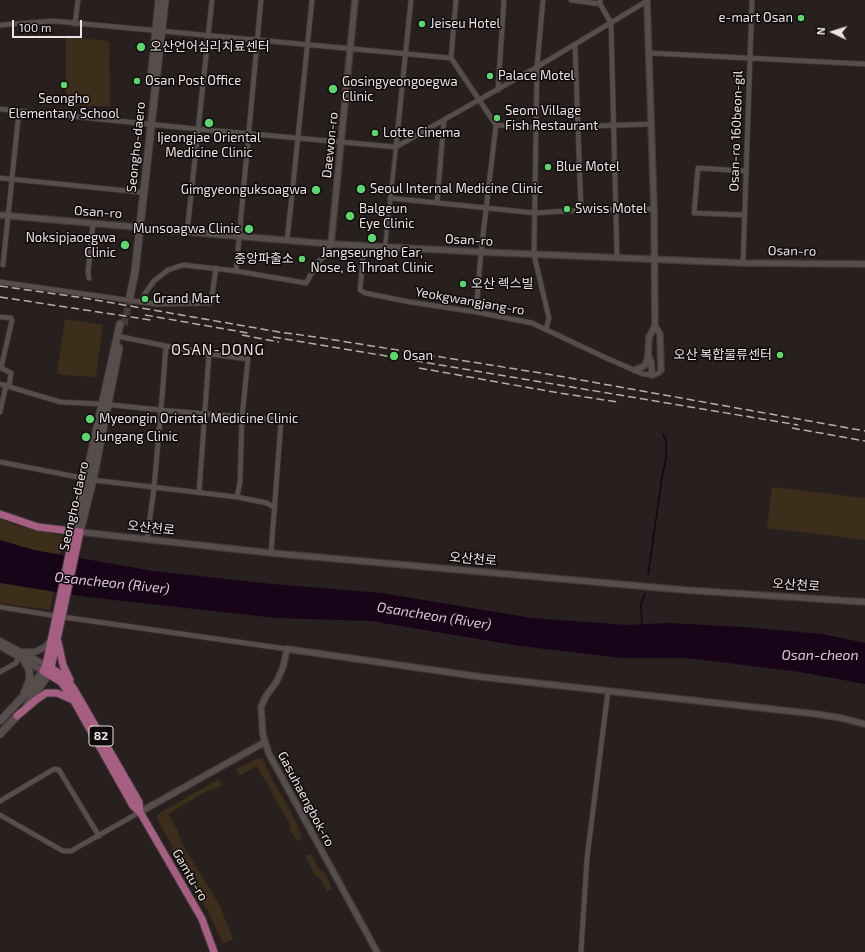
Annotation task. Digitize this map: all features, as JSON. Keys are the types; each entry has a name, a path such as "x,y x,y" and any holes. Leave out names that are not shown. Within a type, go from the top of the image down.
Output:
{"main road":[{"name":"Seongho-daero","path":"128,296 149,124 159,31 160,0"},
{"name":"Seongho-daero","path":"159,31 165,0"},
{"name":"Seongho-daero","path":"137,227 139,192 149,124"},
{"name":"Seongho-daero","path":"47,669 90,480 105,404 122,324 122,337 105,404"},
{"name":"오산천로","path":"0,514 38,527 77,534"},
{"path":"54,640 74,689"},
{"path":"16,705 23,695 30,679 29,669 21,655"},
{"path":"0,722 47,669"},
{"path":"0,734 31,700 47,669"},
{"name":"Gamtu-ro","path":"47,669 65,677 74,689 139,802 140,812"},
{"name":"Gamtu-ro","path":"47,669 61,682 74,701 133,806 140,812 202,919 214,952"},
{"path":"17,716 46,693 57,693 74,701"}],"street":[{"path":"75,24 78,0"},
{"path":"187,232 212,0"},
{"path":"236,271 261,0"},
{"path":"287,240 312,0"},
{"name":"Daewon-ro","path":"331,244 355,0"},
{"path":"385,247 410,0"},
{"path":"456,0 451,58 496,125 481,252 476,312"},
{"path":"498,90 504,0"},
{"path":"543,0 537,67 534,255 548,318 546,329"},
{"path":"571,0 600,2 610,23 617,257"},
{"name":"Osan-ro 160beon-gil","path":"743,263 752,0"},
{"path":"0,109 396,147 498,90 647,1 652,124 655,326 649,337 646,364 634,370"},
{"path":"0,25 53,21 451,58"},
{"path":"575,45 581,210"},
{"path":"649,53 865,64"},
{"path":"3,265 19,111"},
{"path":"436,203 444,120"},
{"path":"496,125 536,128 652,124"},
{"path":"745,215 694,213 698,168 746,171"},
{"path":"0,178 139,192"},
{"path":"390,198 535,213 581,210 654,209"},
{"name":"Osan-ro","path":"0,215 364,246 534,255 655,258 743,263 865,264"},
{"path":"90,278 88,272 93,224"},
{"path":"141,302 154,281 168,270 182,265 216,268 306,283 319,260 324,257 331,244"},
{"name":"Yeokgwangjang-ro","path":"364,246 360,290 365,293 532,323 643,374 652,375"},
{"path":"0,282 156,304 211,303 216,268"},
{"path":"0,317 11,318 12,320 1,368 11,373 0,412"},
{"path":"648,355 651,362 652,375 659,373 661,370 660,334 655,326"},
{"path":"122,337 209,354 248,359 242,417 240,482 237,497"},
{"path":"147,540 154,488 166,346"},
{"path":"199,493 209,354"},
{"path":"0,384 8,385 60,402 105,404 204,414 275,419 281,422 271,553"},
{"path":"0,462 90,480 237,497 267,503 275,508"},
{"name":"오산천로","path":"77,534 685,590 865,602"},
{"path":"0,607 60,614 482,677 816,714 865,724"},
{"path":"0,641 21,655 35,652 54,640"},
{"path":"0,646 47,669"},
{"name":"Gasuhaengbok-ro","path":"287,649 283,667 277,681 266,696 261,707 265,742 273,763 377,952"},
{"path":"0,672 16,663 21,655"},
{"path":"581,952 587,858 608,691"},
{"path":"0,815 63,851 71,851 265,742"},
{"path":"0,801 54,769 59,770 99,836"}],"shaded area":[{"path":"66,37 109,41 110,106 66,106"},
{"path":"65,319 103,325 96,377 62,375 57,373"},
{"path":"772,487 865,498 865,540 767,528"},
{"path":"0,519 14,525 63,536 50,610 0,603"},
{"path":"258,758 263,759 296,822 302,838 297,841 291,832 289,823 257,766 239,776 236,769"},
{"path":"219,779 222,785 207,791 168,814 178,831 181,842 220,906 233,939 223,944 208,911 173,853 172,845 157,819 158,814"},
{"path":"311,854 319,869 326,875 332,889 327,891 320,878 315,875 305,856"}],"water":[{"name":"Osan-cheon","path":"0,540 34,550 153,571 272,584 381,593 532,618 627,625 669,623 743,627 822,634 865,643 865,684 800,672 687,658 623,658 520,646 371,621 276,618 87,597 0,583"}],"waterway":[{"path":"648,575 666,458 666,441 663,434"},
{"path":"642,626 641,604 645,594"}],"tunnel":[{"path":"124,325 130,296"}],"railway":[{"path":"0,286 84,298 279,332 553,375 865,431"},
{"path":"0,297 151,320"},
{"path":"145,315 248,333"},
{"path":"242,335 279,342"},
{"path":"273,337 798,425"},
{"path":"419,368 618,402"},
{"path":"792,428 865,441"}],"place":[{"name":"e-mart Osan","path":"801,18"},
{"name":"Jeiseu Hotel","path":"422,24"},
{"name":"오산언어심리치료센터","path":"141,47"},
{"name":"Palace Motel","path":"490,76"},
{"name":"Osan Post Office","path":"137,81"},
{"name":"Seongho Elementary School","path":"64,85"},
{"name":"Gosingyeongoegwa Clinic","path":"333,89"},
{"name":"Seom Village Fish Restaurant","path":"497,118"},
{"name":"Ijeongjae Oriental Medicine Clinic","path":"209,123"},
{"name":"Lotte Cinema","path":"375,133"},
{"name":"Blue Motel","path":"548,167"},
{"name":"Seoul Internal Medicine Clinic","path":"361,189"},
{"name":"Gimgyeonguksoagwa","path":"316,190"},
{"name":"Swiss Motel","path":"567,209"},
{"name":"Balgeun Eye Clinic","path":"350,216"},
{"name":"Munsoagwa Clinic","path":"249,229"},
{"name":"Jangseungho Ear, Nose, & Throat Clinic","path":"372,238"},
{"name":"Noksipjaoegwa Clinic","path":"125,245"},
{"name":"중앙파출소","path":"302,259"},
{"name":"오산 렉스빌","path":"463,284"},
{"name":"Grand Mart","path":"145,299"},
{"name":"오산 복합물류센터","path":"780,355"},
{"name":"Osan","path":"394,356"},
{"name":"Myeongin Oriental Medicine Clinic","path":"90,419"},
{"name":"Jungang Clinic","path":"86,437"}],"district":[{"name":"OSAN-DONG","path":"218,350"}],"water label":[{"name":"Osancheon (River)","path":"112,583"},
{"name":"Osancheon (River)","path":"434,616"}]}
